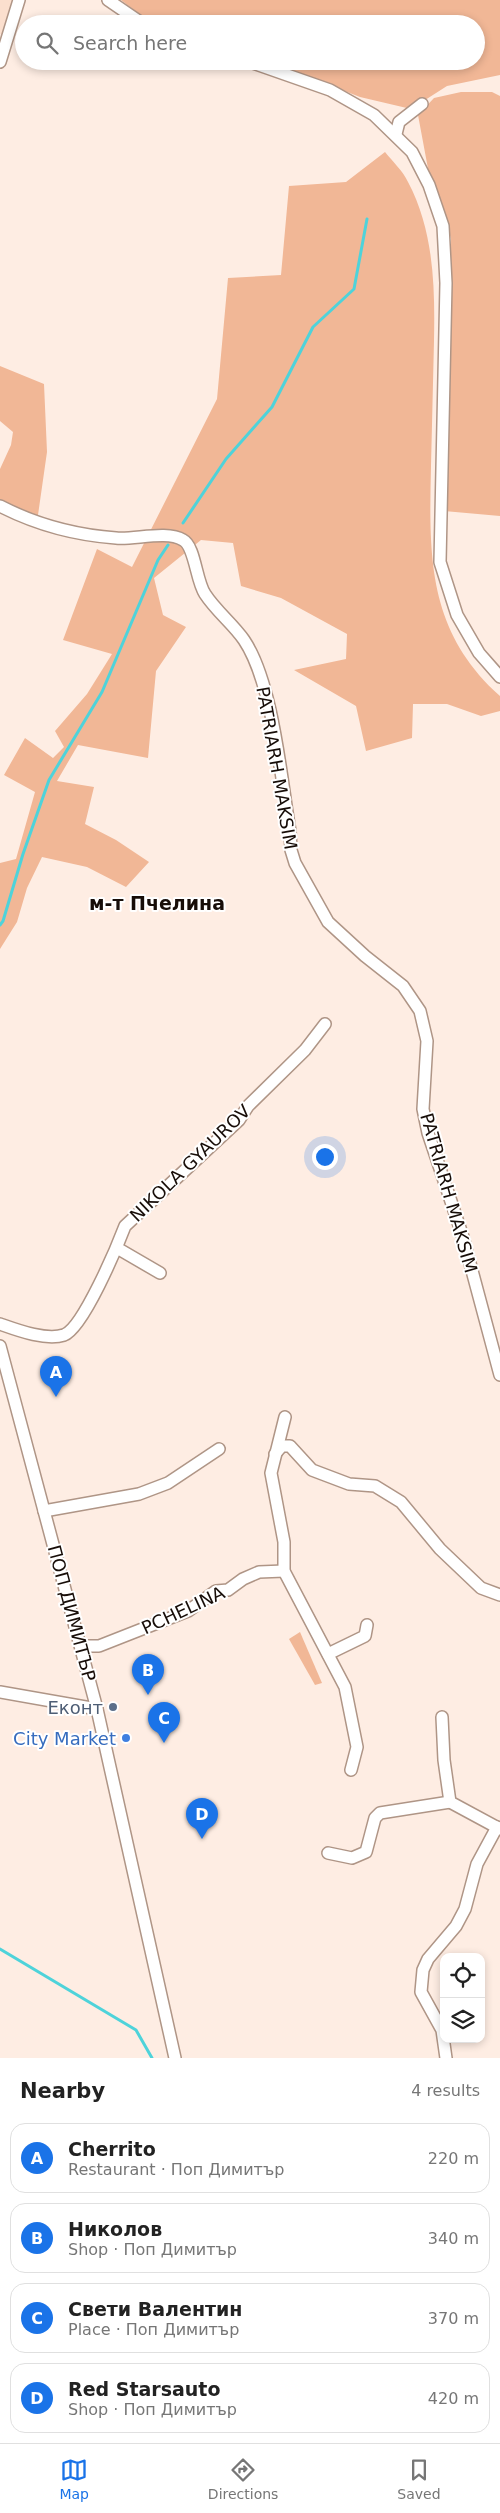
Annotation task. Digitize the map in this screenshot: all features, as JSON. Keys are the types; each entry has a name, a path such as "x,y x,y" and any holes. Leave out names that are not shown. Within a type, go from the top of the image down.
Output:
{"street":[{"path":"0,62 19,0"},
{"path":"108,0 130,15"},
{"path":"273,70 330,90 374,115 396,134 412,152 429,185 443,226 446,283 440,562 457,615 479,653 500,677"},
{"path":"396,134 399,122 422,104"},
{"name":"PATRIARH MAKSIM","path":"0,506 23,518 75,534 118,539 161,537 183,539 191,546 200,583 205,594 245,641 257,667 275,739 290,831 291,850 295,862 328,922 365,956 403,986 420,1011 427,1042 423,1109 428,1133 463,1237 500,1375"},
{"name":"NIKOLA GYAUROV","path":"0,1324 53,1336 64,1335 75,1328 83,1317 117,1248 125,1226 239,1120 248,1106 305,1050 324,1024"},
{"path":"117,1248 160,1273"},
{"name":"ПОП ДИМИТЪР","path":"0,1346 97,1709 175,2058"},
{"path":"285,1417 271,1473 284,1542 284,1571 345,1687 357,1747 351,1770"},
{"path":"275,1455 282,1446 290,1446 312,1470 349,1484 375,1486 401,1502 440,1550 481,1588 500,1595"},
{"path":"44,1511 139,1494 168,1483 219,1449"},
{"name":"PCHELINA","path":"81,1646 99,1646 188,1611 216,1591 228,1590 243,1579 264,1571 284,1571"},
{"path":"328,1654 365,1636 367,1626"},
{"path":"0,1692 97,1709"},
{"path":"442,1717 444,1760 450,1802"},
{"path":"328,1853 352,1858 366,1852 375,1818 380,1813 450,1802 498,1828 477,1864 465,1909 456,1926 428,1958 423,1970 421,1992 442,2030 446,2058"}],"shaded area":[{"path":"0,0 16,0 7,39 0,34"},
{"path":"121,0 500,0 500,75 447,86 411,109 360,97 291,70 485,70 485,15 140,15"},
{"path":"461,92 492,92 500,96 500,516 444,511 451,239 440,198 429,174 418,115 434,98"},
{"path":"385,152 403,174 417,201 428,240 431,260 434,321 430,499 433,561 437,590 446,618 458,645 476,671 500,696 500,711 481,716 447,704 413,704 412,738 366,751 356,706 294,670 346,659 347,634 281,598 241,586 233,543 201,540 154,578 163,615 186,627 156,671 148,758 78,745 57,781 94,787 85,824 116,840 149,862 126,887 87,867 42,857 27,888 17,922 0,949 0,863 16,859 35,792 4,775 25,738 53,758 64,747 55,731 87,694 112,654 63,640 97,549 132,567 217,399 228,278 281,275 289,186 346,182"},
{"path":"0,366 44,384 47,452 37,522 0,506 0,469 11,445 13,432 0,421"},
{"path":"300,1632 322,1683 315,1685 289,1639"}],"waterway":[{"path":"183,523 226,459 272,407 313,327 354,289 367,219"},
{"path":"0,925 3,921 23,854 49,780 102,692 158,560 168,545"},
{"path":"0,1949 136,2030 152,2058"}],"place":[{"name":"Cherrito","path":"56,1397"},
{"name":"Николов","path":"148,1695"},
{"name":"Еконт","path":"113,1707"},
{"name":"City Market","path":"126,1738"},
{"name":"Свети Валентин","path":"164,1743"},
{"name":"Red Starsauto","path":"202,1839"}],"district":[{"name":"м-т Пчелина","path":"157,903"}]}
